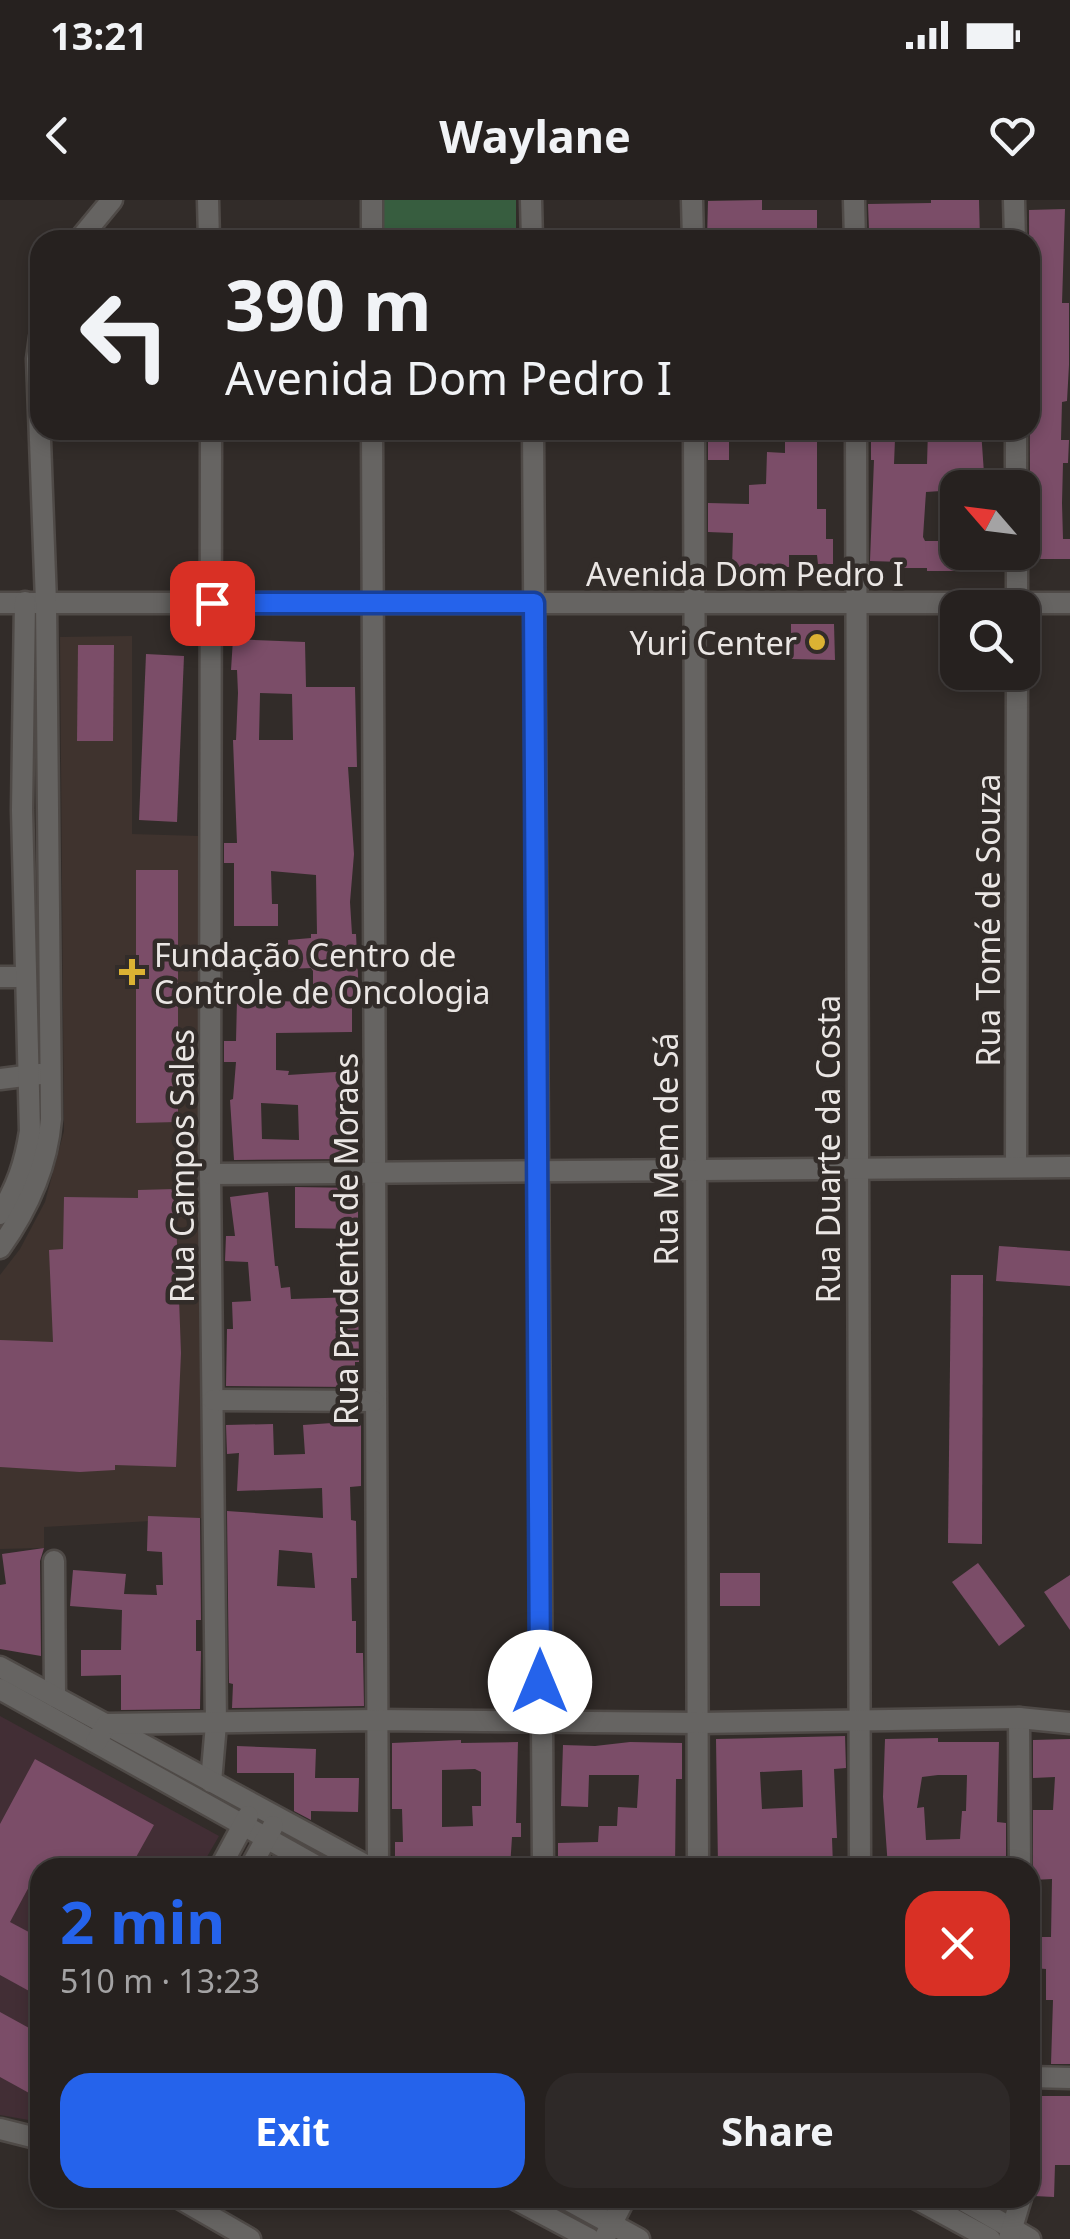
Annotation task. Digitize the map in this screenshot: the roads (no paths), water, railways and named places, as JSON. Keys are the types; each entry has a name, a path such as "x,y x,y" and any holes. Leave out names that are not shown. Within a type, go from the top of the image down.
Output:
{"street":[{"path":"88,230 112,200"},
{"path":"208,200 209,230"},
{"path":"372,200 372,230"},
{"path":"531,200 532,230"},
{"path":"692,200 692,230"},
{"path":"854,200 855,230"},
{"path":"1014,200 1014,230"},
{"path":"0,1248 17,1224 33,1166 50,1130 52,1072 36,602 37,440"},
{"name":"Rua Campos Sales","path":"210,440 210,1174 216,1724 211,1782"},
{"name":"Rua Prudente de Moraes","path":"372,440 377,1173 374,1858"},
{"path":"533,440 543,1858"},
{"name":"Rua Mem de Sá","path":"694,440 698,1858"},
{"name":"Rua Duarte da Costa","path":"856,440 860,1858"},
{"path":"1016,440 1016,470"},
{"path":"0,1214 33,1166 22,810 36,602"},
{"name":"Avenida Dom Pedro I","path":"0,603 940,604"},
{"name":"Avenida Dom Pedro I","path":"1040,604 1070,603"},
{"name":"Rua Tomé de Souza","path":"1016,1167 1017,690"},
{"path":"0,977 26,977"},
{"path":"0,1079 52,1072"},
{"path":"210,1174 1070,1167"},
{"path":"213,1400 374,1400"},
{"path":"54,1562 55,1697"},
{"path":"0,1667 355,1858"},
{"path":"0,1689 302,1858"},
{"path":"1019,1718 1020,1858"},
{"path":"107,1724 1019,1718 1070,1723"},
{"path":"96,1742 107,1724"},
{"path":"225,1858 254,1805"},
{"path":"256,1858 278,1817"},
{"path":"1040,2077 1070,2078"},
{"path":"0,2128 30,2136"},
{"path":"196,2208 250,2239"},
{"path":"533,2208 590,2239"},
{"path":"577,2208 608,2231 639,2239"},
{"path":"608,2231 620,2208"},
{"path":"933,2208 990,2239"},
{"path":"974,2208 1017,2236 1020,2208"}],"place":[{"name":"Yuri Center","path":"817,642"},
{"name":"Fundação Centro de Controle de Oncologia","path":"132,972"}]}
